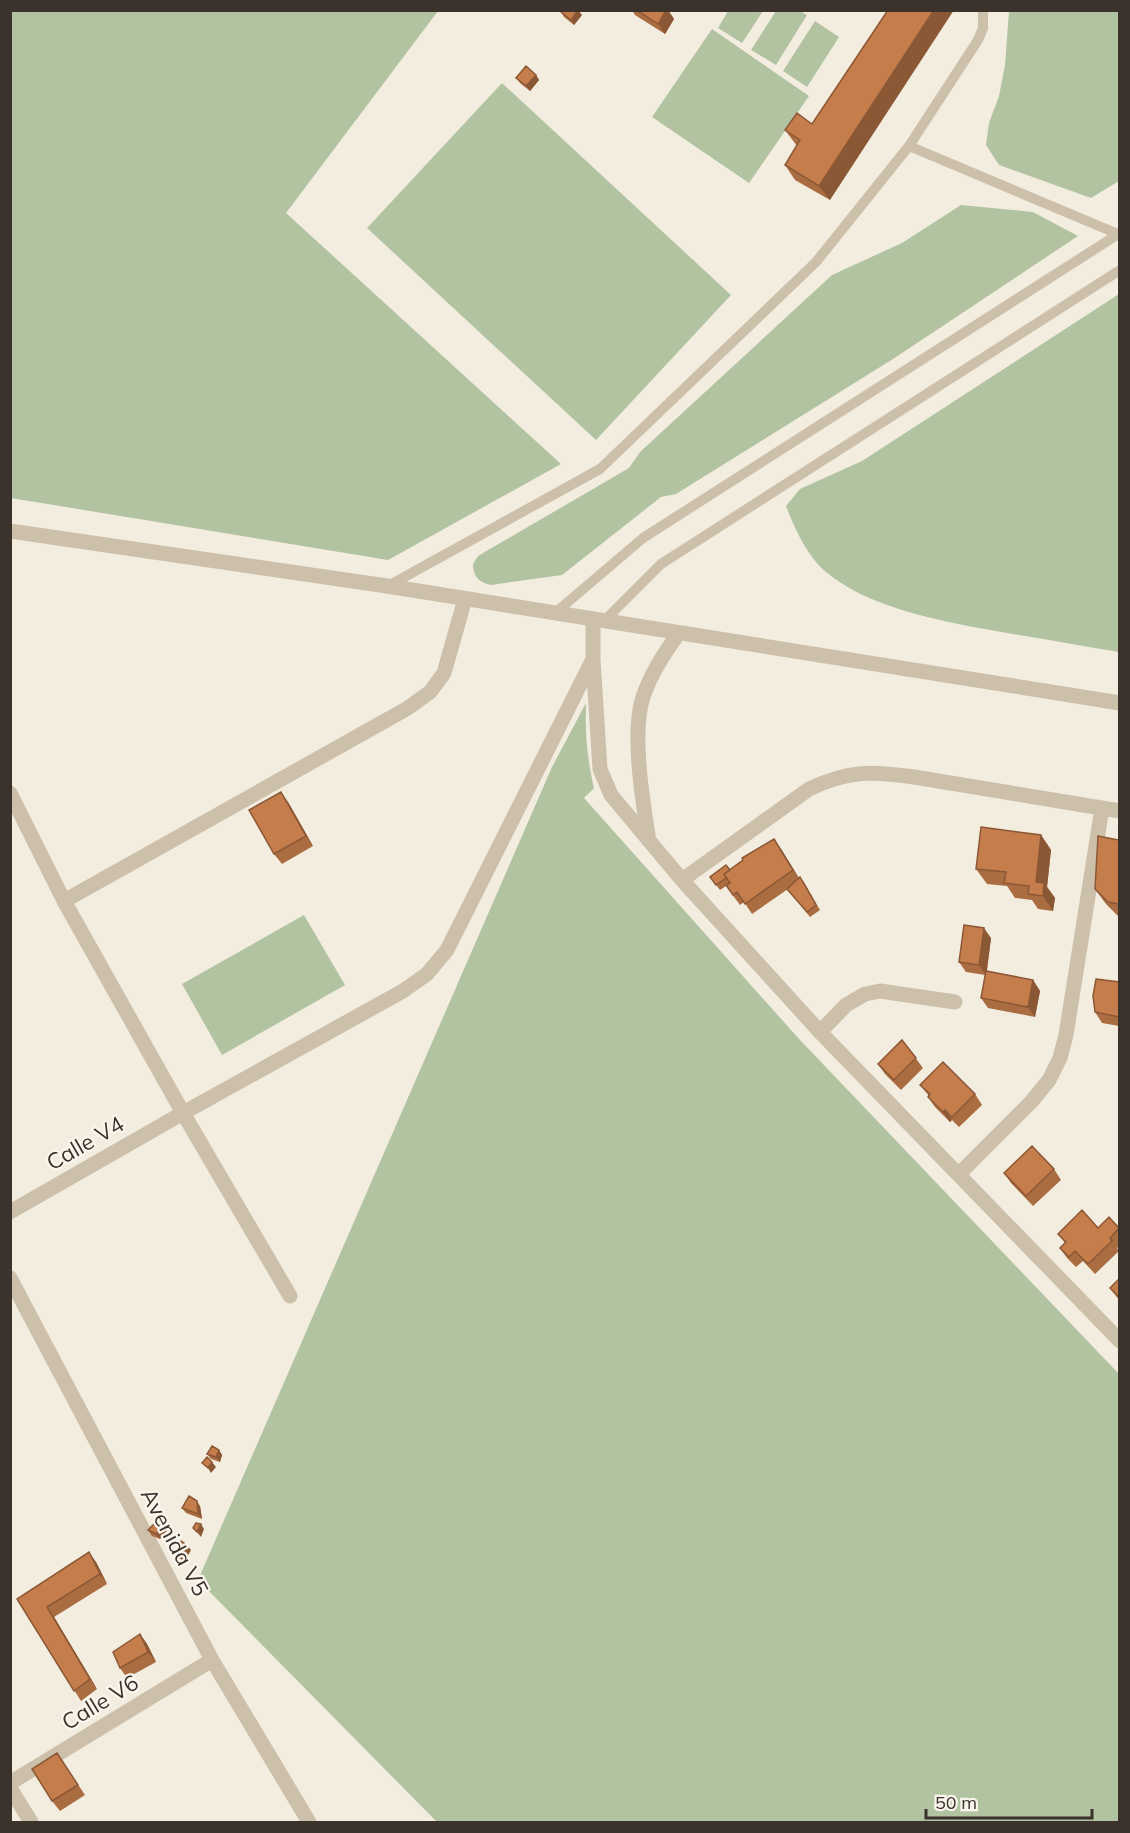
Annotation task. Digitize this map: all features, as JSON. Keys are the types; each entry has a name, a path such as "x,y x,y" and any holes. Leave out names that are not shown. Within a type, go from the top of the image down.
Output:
{"street":[{"path":"10,531 387,586 1119,703"},
{"path":"64,901 408,708 430,692 444,673 465,599"},
{"path":"599,620 593,659 600,769 611,795 682,880 820,1032 1119,1341"},
{"path":"649,841 642,795 639,751 642,699 658,661 679,633"},
{"name":"Calle V4","path":"10,1212 403,991 427,974 447,950 593,659"},
{"path":"682,880 809,789 850,773 883,772 1119,811"},
{"path":"10,793 64,901 183,1113 290,1296"},
{"path":"959,1174 1032,1101 1049,1080 1060,1059 1068,1023 1102,808"},
{"path":"820,1032 846,1005 865,994 880,991 955,1002"},
{"name":"Avenida V5","path":"10,1278 212,1660 309,1822"},
{"name":"Calle V6","path":"10,1783 212,1660"},
{"path":"10,1788 31,1822"}],"lane":[{"path":"387,586 600,469 816,262 909,146 978,40 983,28 983,10"},
{"path":"909,146 1119,233"},
{"path":"555,613 643,538 1119,233"},
{"path":"599,620 661,564 1119,270"}],"green space":[{"path":"10,11 438,11 286,213 561,464 388,560 11,498"},
{"path":"728,11 763,11 742,43 718,28"},
{"path":"776,11 800,11 807,15 776,65 751,50"},
{"path":"1009,11 1119,11 1119,181 1091,198 999,165 986,145 989,123 999,96 1005,65"},
{"path":"815,21 839,37 807,87 783,71"},
{"path":"712,29 809,96 749,183 652,117"},
{"path":"502,83 731,295 596,440 367,228"},
{"path":"961,205 1033,212 1078,236 893,359 676,494 661,497 562,575 491,585 483,583 478,578 473,564 478,556 629,468 640,452 832,275 902,243"},
{"path":"1119,294 1119,652 985,629 912,613 865,596 844,585 819,566 802,542 786,506 800,489 862,461"},
{"path":"586,703 587,746 594,788 584,798 800,1040 1119,1374 1119,1822 437,1822 198,1580 552,767"},
{"path":"304,915 345,985 222,1055 182,984"}],"building":[{"path":"561,10 578,10 571,20"},
{"path":"637,10 666,10 658,24"},
{"path":"888,10 934,10 819,186 785,165 800,140 785,130 797,113 812,124"},
{"path":"526,66 536,75 526,86 516,78"},
{"path":"281,792 306,836 274,854 249,810"},
{"path":"981,827 1041,835 1036,882 1044,883 1043,896 1028,894 1029,886 1004,883 1006,872 976,869"},
{"path":"1098,836 1119,840 1119,904 1108,902 1095,889"},
{"path":"774,839 793,870 745,904 737,892 733,895 726,885 730,883 724,874 743,860 742,858"},
{"path":"726,865 730,870 724,874 726,878 716,885 710,877"},
{"path":"800,877 816,905 807,912 787,889"},
{"path":"964,925 984,928 979,965 959,962"},
{"path":"986,971 1033,980 1028,1007 981,998"},
{"path":"1096,979 1119,982 1119,1017 1095,1012 1093,996"},
{"path":"902,1040 916,1058 894,1080 878,1064"},
{"path":"943,1062 975,1094 952,1117 945,1110 943,1112 928,1097 930,1094 920,1085"},
{"path":"1032,1146 1054,1169 1026,1196 1004,1173"},
{"path":"1082,1210 1098,1228 1109,1217 1119,1228 1110,1238 1112,1241 1088,1264 1075,1251 1069,1257 1060,1248 1066,1242 1058,1234"},
{"path":"1119,1279 1119,1297 1110,1288"},
{"path":"212,1446 219,1450 216,1457 207,1454"},
{"path":"207,1457 212,1462 208,1468 202,1463"},
{"path":"189,1496 197,1501 198,1514 182,1508"},
{"path":"158,1520 164,1524 156,1534 148,1530"},
{"path":"196,1523 201,1524 197,1532 193,1528"},
{"path":"181,1541 187,1545 180,1558 175,1554"},
{"path":"89,1552 100,1574 47,1607 90,1679 74,1691 17,1599"},
{"path":"140,1634 148,1652 120,1668 113,1652"},
{"path":"57,1753 78,1785 52,1801 32,1769"}]}
